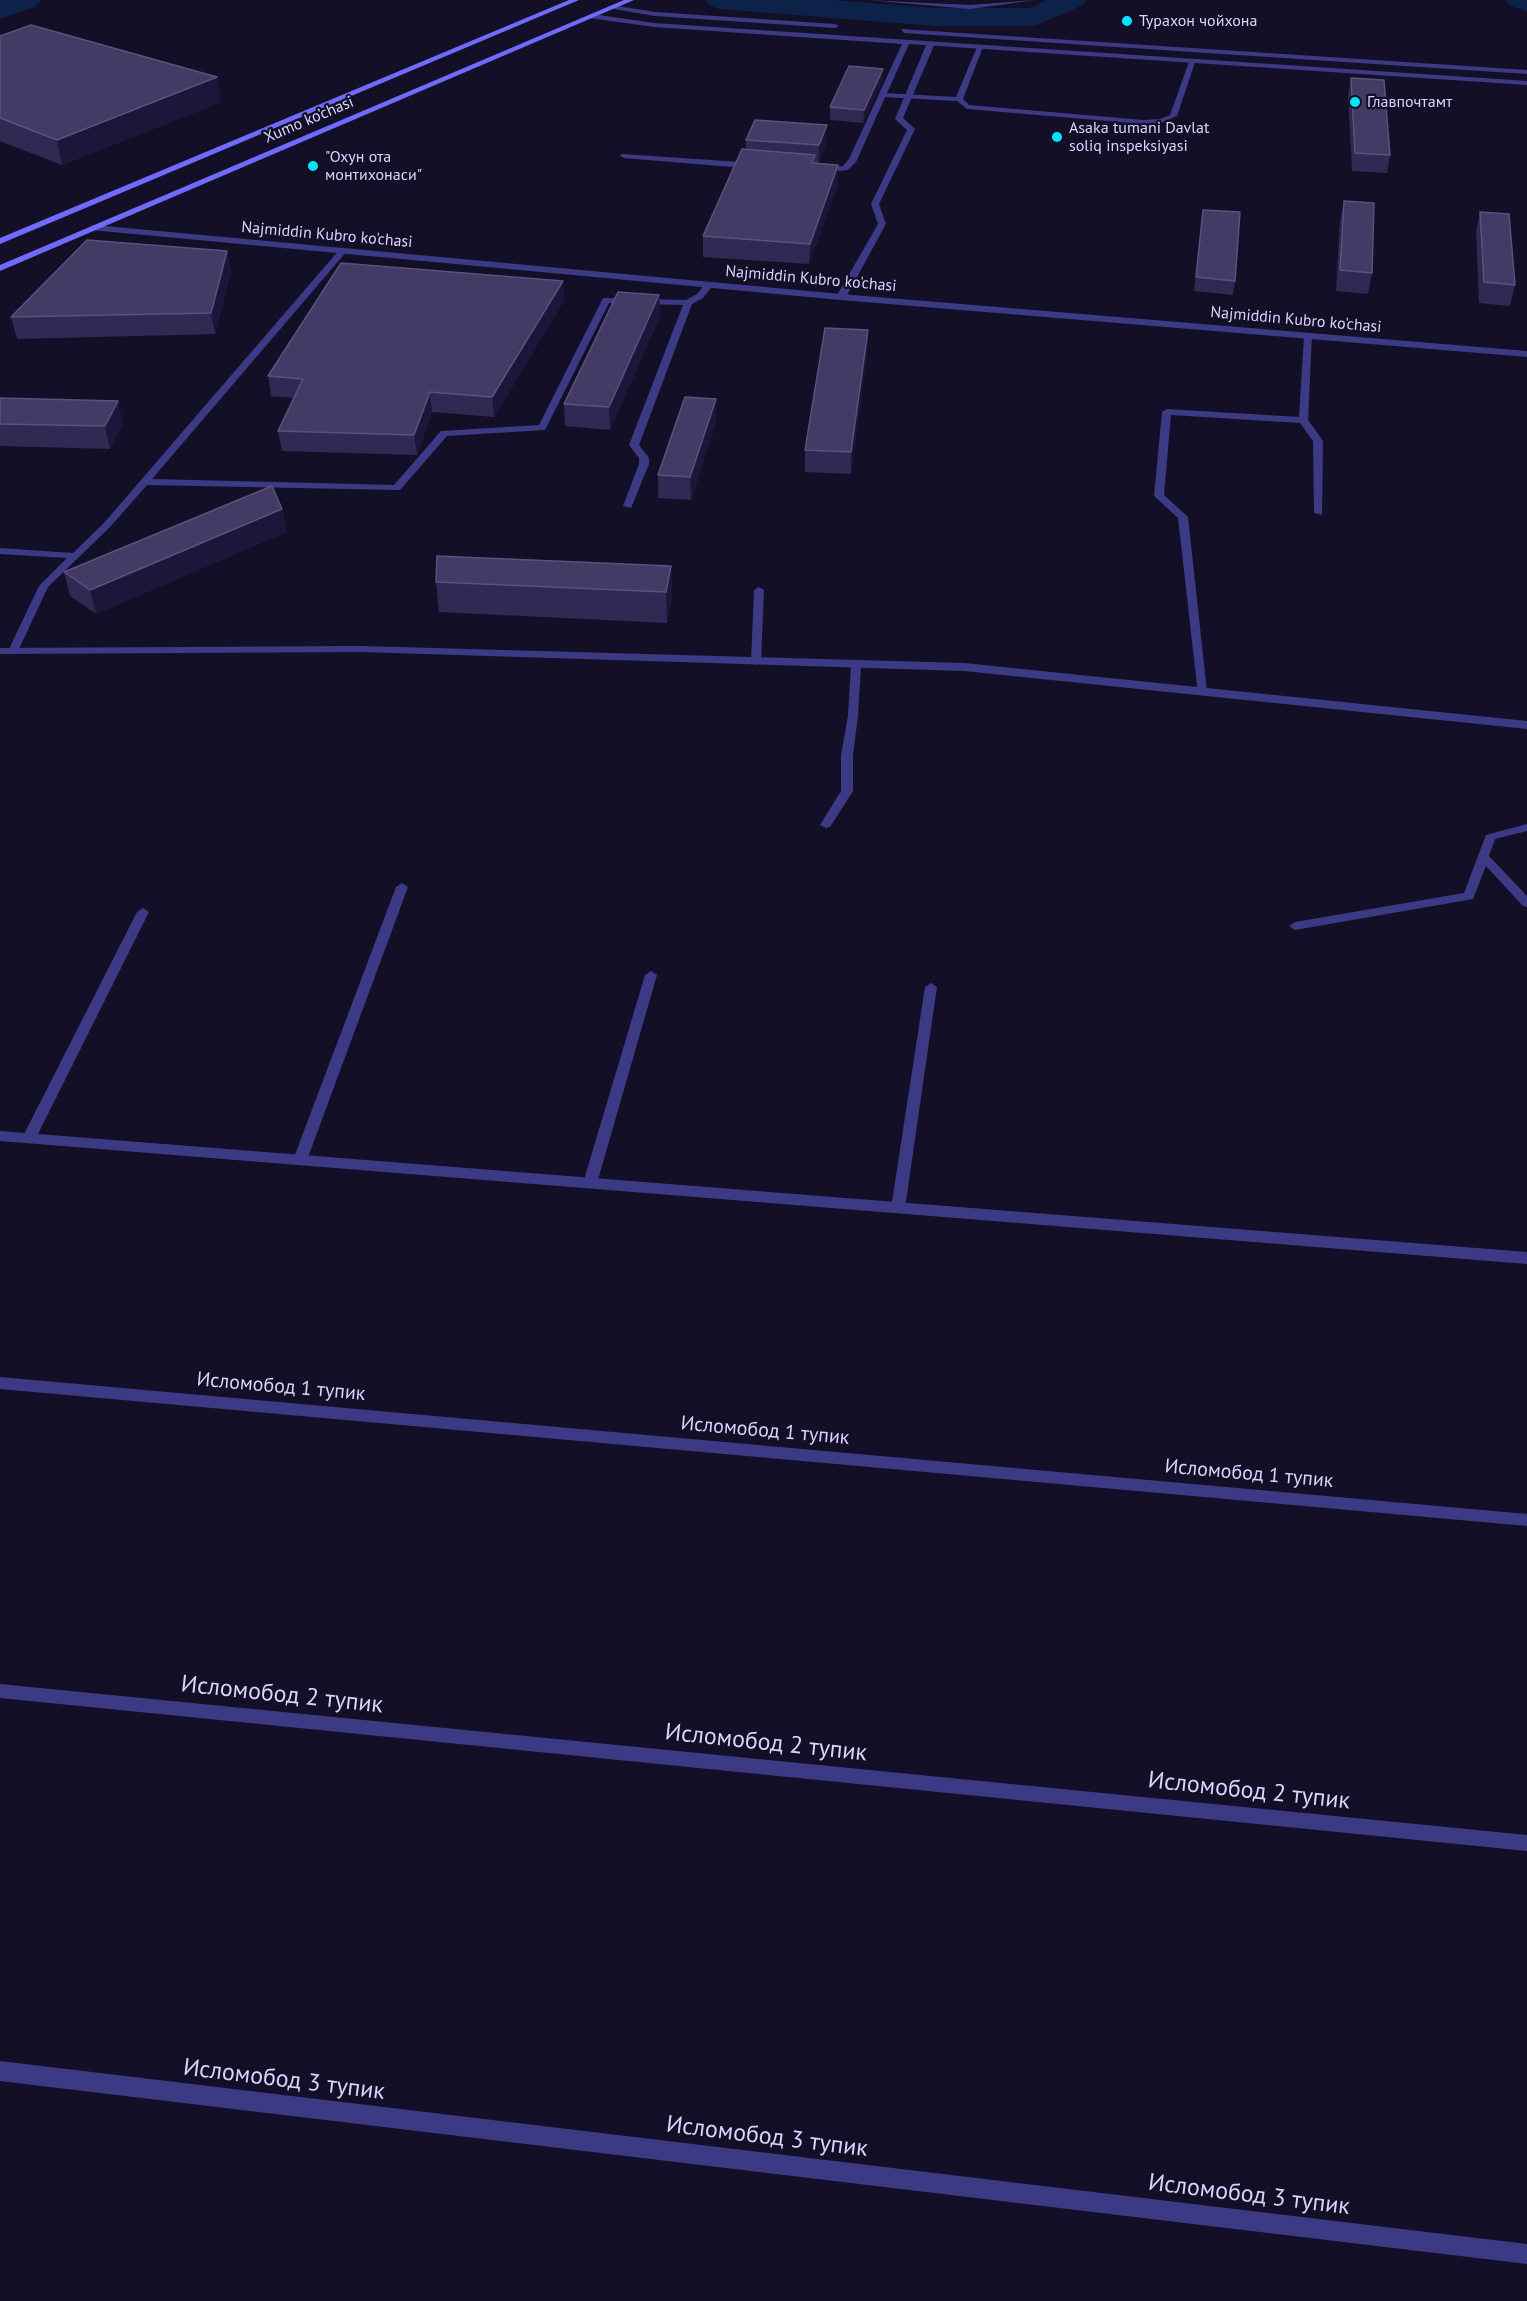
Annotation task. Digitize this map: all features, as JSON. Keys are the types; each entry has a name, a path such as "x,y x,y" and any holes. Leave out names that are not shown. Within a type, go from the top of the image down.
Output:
{"main road":[{"name":"Xumo ko’chasi","path":"0,241 575,0"},
{"name":"Xumo ko’chasi","path":"0,268 629,0"},
{"path":"538,15 574,24"}],"street":[{"path":"614,7 656,14 842,27"},
{"path":"592,16 654,25 1527,83"},
{"path":"889,30 1527,72"},
{"path":"806,169 829,171 845,168 853,160 907,41"},
{"path":"841,297 882,224 875,204 911,129 899,119 931,43"},
{"path":"1085,54 1088,44"},
{"path":"624,156 760,166"},
{"name":"Najmiddin Kubro ko'chasi","path":"94,228 841,297 1527,354"},
{"path":"6,651 362,649 964,667 1527,725"},
{"path":"0,1136 1527,1258"}],"lane":[{"path":"870,0 970,7 1033,0"},
{"path":"980,47 959,99 961,104 977,110 1161,122 1173,116 1192,62"},
{"path":"884,95 959,99"},
{"path":"6,651 44,586 107,525 343,251"},
{"path":"144,482 397,488 444,433 542,428 606,300 687,303 700,296 709,285"},
{"path":"628,506 644,464 644,458 634,446 687,303"},
{"path":"1308,336 1304,420 1318,441 1319,513"},
{"path":"1202,692 1183,517 1159,496 1167,412 1304,420"},
{"path":"0,551 75,556"},
{"path":"756,662 759,590"},
{"path":"826,825 846,791 847,755 856,665"},
{"path":"1295,926 1469,896 1490,837 1527,827"},
{"path":"1483,856 1527,903"},
{"path":"300,1160 402,887"},
{"path":"30,1138 143,912"},
{"path":"590,1183 651,975"},
{"path":"898,1208 931,987"},
{"name":"Исломобод 1 тупик","path":"0,1383 1527,1520"},
{"name":"Исломобод 2 тупик","path":"0,1691 1527,1843"},
{"name":"Исломобод 3 тупик","path":"0,2071 1527,2254"}],"building":[{"path":"31,25 217,77 57,140 0,118 0,36"},
{"path":"849,66 883,69 864,110 830,107"},
{"path":"1351,78 1384,80 1390,155 1355,153"},
{"path":"755,120 827,125 819,145 746,140"},
{"path":"742,149 815,155 812,163 838,165 810,244 703,236"},
{"path":"1344,201 1374,203 1372,273 1340,270"},
{"path":"1203,210 1240,212 1235,281 1196,277"},
{"path":"1480,212 1509,214 1515,285 1484,282"},
{"path":"87,240 227,251 211,313 11,317"},
{"path":"341,263 563,281 492,397 430,392 414,435 278,431 303,379 268,376"},
{"path":"618,292 659,295 609,407 564,404"},
{"path":"825,328 868,330 851,452 805,450"},
{"path":"685,397 716,399 690,477 658,475"},
{"path":"0,398 118,401 105,426 0,424"},
{"path":"272,486 282,509 90,590 64,572"},
{"path":"437,556 671,566 666,592 436,582"}],"waterway":[{"path":"0,10 26,0"},
{"path":"720,0 934,17 1034,17 1071,0"},
{"path":"1520,0 1527,2"}],"place":[{"name":"Турахон чойхона","path":"1127,21"},
{"name":"Главпочтамт","path":"1355,102"},
{"name":"Asaka tumani Davlat soliq inspeksiyasi","path":"1057,137"},
{"name":"\"Охун ота монтихонаси\"","path":"313,166"}]}
